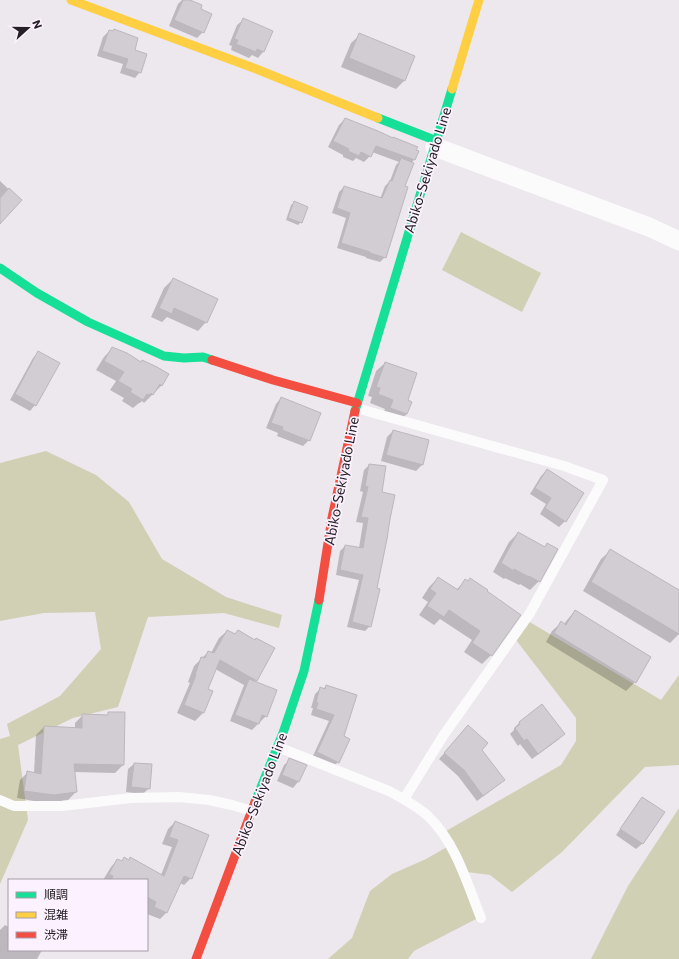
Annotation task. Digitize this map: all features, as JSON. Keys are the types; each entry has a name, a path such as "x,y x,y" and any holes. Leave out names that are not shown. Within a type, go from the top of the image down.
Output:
{"main road":[{"path":"72,0 251,67 436,144"},
{"name":"Abiko-Sekiyado Line","path":"196,959 278,747 304,671 319,599 332,518 356,405 479,0"},
{"path":"0,268 37,293 88,322 164,356 184,358 203,357 356,405"}],"street":[{"path":"436,144 679,241"}],"lane":[{"path":"356,405 564,466 603,480 530,613 443,736 404,799"},
{"path":"278,747 389,791 404,799 427,816 445,836 461,866 481,918"},
{"path":"0,800 14,806 62,806 131,798 179,797 209,800 252,811"}],"green space":[{"path":"461,232 541,273 522,312 442,270"},
{"path":"46,451 96,475 129,502 162,559 226,597 282,615 279,628 224,613 148,617 118,707 73,718 18,745 28,820 0,884 0,739 10,736 7,724 60,696 101,649 95,612 44,613 0,621 0,463"},
{"path":"528,621 661,700 679,675 679,765 645,767 562,852 512,892 490,875 467,872 446,831 561,765 576,741 576,718 516,640"},
{"path":"679,808 679,959 591,959 628,886"},
{"path":"447,847 478,918 414,951 408,959 328,959 352,938 370,891 392,874 426,859"}],"building":[{"path":"183,0 190,0 202,5 201,9 212,14 204,33 174,20"},
{"path":"243,18 273,31 264,52 257,49 256,52 236,44 238,40 234,39"},
{"path":"114,29 138,38 135,50 147,54 141,73 125,68 128,59 102,51 109,30 113,31"},
{"path":"359,33 415,56 405,81 349,58"},
{"path":"345,118 418,147 416,150 419,151 415,160 376,146 371,157 361,152 359,156 348,151 349,149 333,141"},
{"path":"401,158 414,163 405,186 408,187 386,258 341,243 350,213 337,208 344,186 382,198 390,180 392,181"},
{"path":"9,188 22,200 0,224 0,198"},
{"path":"294,201 308,207 302,223 288,218"},
{"path":"173,278 218,299 207,323 174,308 172,314 159,308"},
{"path":"112,347 169,374 162,386 160,384 153,395 151,393 149,395 147,394 143,400 130,392 132,389 118,381 124,372 104,361"},
{"path":"38,351 60,363 36,406 15,394"},
{"path":"385,362 417,373 408,400 412,402 407,414 390,408 393,400 378,394 380,388 376,387"},
{"path":"281,397 321,413 310,441 282,430 283,427 271,423"},
{"path":"393,430 429,440 423,465 386,455"},
{"path":"369,464 386,466 382,492 395,495 377,588 380,589 371,627 352,622 363,575 340,570 345,545 363,548 368,518 361,517 368,487 365,486"},
{"path":"547,469 584,493 566,522 545,508 551,498 535,488"},
{"path":"518,532 545,547 547,543 558,549 540,582 514,569 514,571 501,563"},
{"path":"610,549 679,590 679,634 591,582"},
{"path":"438,577 458,590 465,579 468,581 470,578 521,615 492,656 472,643 480,631 449,610 444,617 427,606 436,593 430,589"},
{"path":"575,610 651,657 636,683 554,633 561,621 566,625"},
{"path":"227,630 235,634 238,630 255,640 256,638 275,648 257,681 220,660 208,689 213,691 204,713 184,705 196,675 201,657 205,658 208,651 214,653"},
{"path":"249,679 277,690 267,717 262,715 259,724 235,715"},
{"path":"326,685 357,695 344,736 350,739 339,763 317,752 334,715 316,709 318,703 316,702 320,687 325,689"},
{"path":"542,704 565,734 538,754 527,739 524,741 515,728 520,724 519,722"},
{"path":"108,712 125,712 124,765 74,764 77,792 54,795 24,791 27,771 41,774 44,726 82,728 82,714 108,715"},
{"path":"468,725 488,743 482,750 505,780 483,796 464,770 444,753"},
{"path":"289,758 307,765 299,782 282,775"},
{"path":"134,763 152,764 150,789 131,787"},
{"path":"642,797 665,812 643,844 620,829"},
{"path":"175,821 209,835 192,879 184,876 167,913 154,907 156,902 148,898 148,879 112,879 113,876 109,874 117,859 122,861 124,857 129,860 130,857 164,876 178,840 169,837"}],"traffic: fast":[{"path":"355,411 452,89"},
{"path":"378,118 437,141"},
{"path":"0,268 37,293 88,322 164,356 184,358 203,357 212,360"},
{"path":"255,802 283,733 304,671 319,600"}],"traffic: slow":[{"path":"71,0 251,67 378,118"},
{"path":"452,89 479,0"}],"traffic: jam":[{"path":"212,360 273,380 357,403"},
{"path":"319,600 332,518 355,411"},
{"path":"196,959 255,802"}]}
